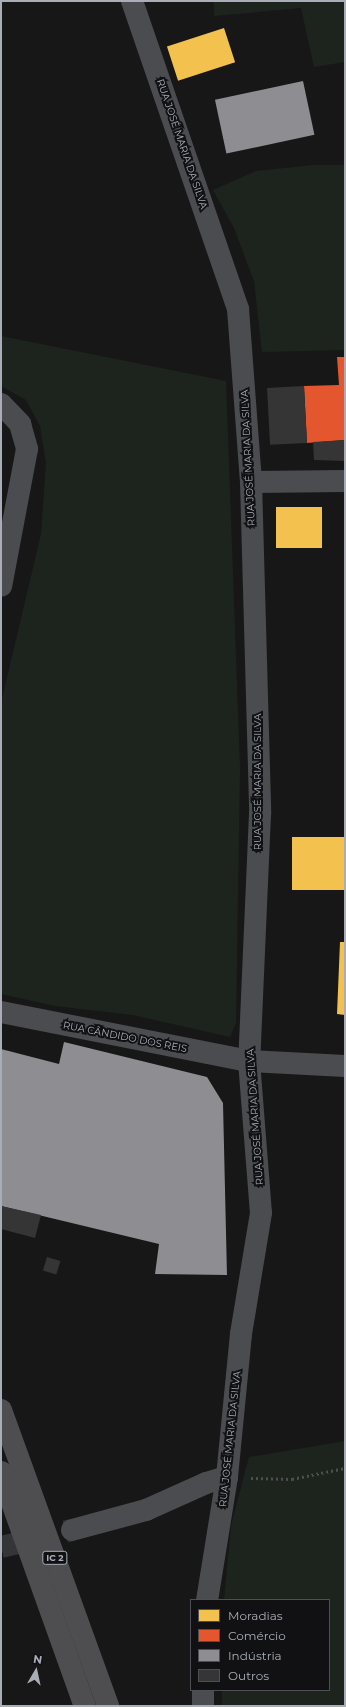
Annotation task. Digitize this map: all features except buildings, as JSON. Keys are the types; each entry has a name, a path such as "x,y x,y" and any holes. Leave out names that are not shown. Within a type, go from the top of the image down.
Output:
{"highway":[{"name":"IC 2","path":"1,1410 108,1706"},
{"name":"IC 2","path":"1,1472 85,1706"}],"street":[{"name":"RUA JOSÉ MARIA DA SILVA","path":"132,1 238,309 252,482 260,814 249,1061 261,1213 241,1334 227,1477 207,1599"},
{"path":"1,404 20,424 27,449 1,586"},
{"path":"252,482 345,481"},
{"name":"RUA CÂNDIDO DOS REIS","path":"1,1012 249,1061 345,1066"},
{"path":"72,1530 146,1510 206,1483 227,1477"},
{"path":"203,1691 203,1706"}],"path":[{"path":"227,1477 292,1479 345,1468"}],"shaded area":[{"path":"214,1 345,1 345,62 314,67 301,8 214,16"},
{"path":"314,165 345,165 345,350 262,352 254,281 234,228 213,190 256,171"},
{"path":"1,336 226,381 240,768 236,1023 230,1037 133,1015 55,1006 1,994 1,703 41,534 46,463 40,426 26,400 1,386"},
{"path":"345,1441 345,1706 222,1706 222,1691 330,1691 330,1599 224,1599 231,1526 249,1457"}],"tunnel":[{"path":"1,1547 72,1530"}]}
